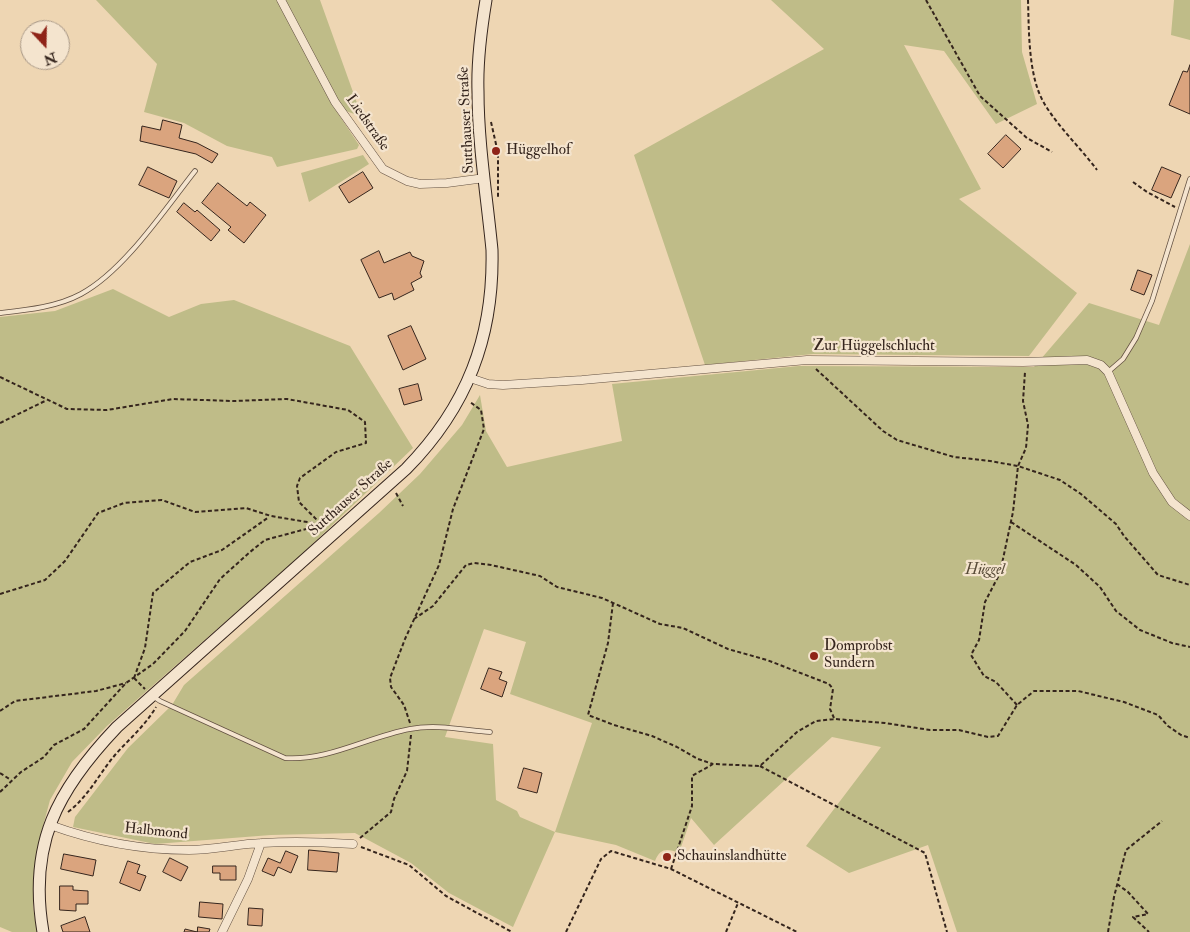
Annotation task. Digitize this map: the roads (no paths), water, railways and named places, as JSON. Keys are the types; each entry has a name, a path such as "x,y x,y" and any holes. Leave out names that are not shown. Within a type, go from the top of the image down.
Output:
{"street":[{"name":"Liedstraße","path":"281,0 335,102 383,169 407,181 420,184 447,184 485,178"},
{"name":"Sutthauser Straße","path":"43,932 38,898 38,877 43,845 64,796 84,765 117,728 412,463 441,429 453,411 470,378 482,343 491,296 492,250 478,91 481,37 486,0"},
{"name":"Zur Hüggelschlucht","path":"470,378 488,384 502,385 582,380 807,360 1023,362 1087,360 1101,365 1108,372"},
{"path":"1108,372 1153,473 1172,502 1190,516"},
{"name":"Halbmond","path":"50,825 72,833 152,848 191,850 261,843 311,841 354,844"},
{"path":"222,932 248,879 261,843"}],"lane":[{"path":"0,313 62,302 82,294 98,283 136,246 195,171"},
{"path":"1108,372 1123,359 1136,338 1152,301 1190,179"},
{"path":"152,696 285,758 302,759 328,754 411,728 438,727 490,732"}],"place":[{"name":"Hüggelhof","path":"496,151"},
{"name":"Domprobst Sundern","path":"814,656"},
{"name":"Schauinslandhütte","path":"667,857"}],"park label":[{"name":"Hüggel","path":"985,571"}]}
